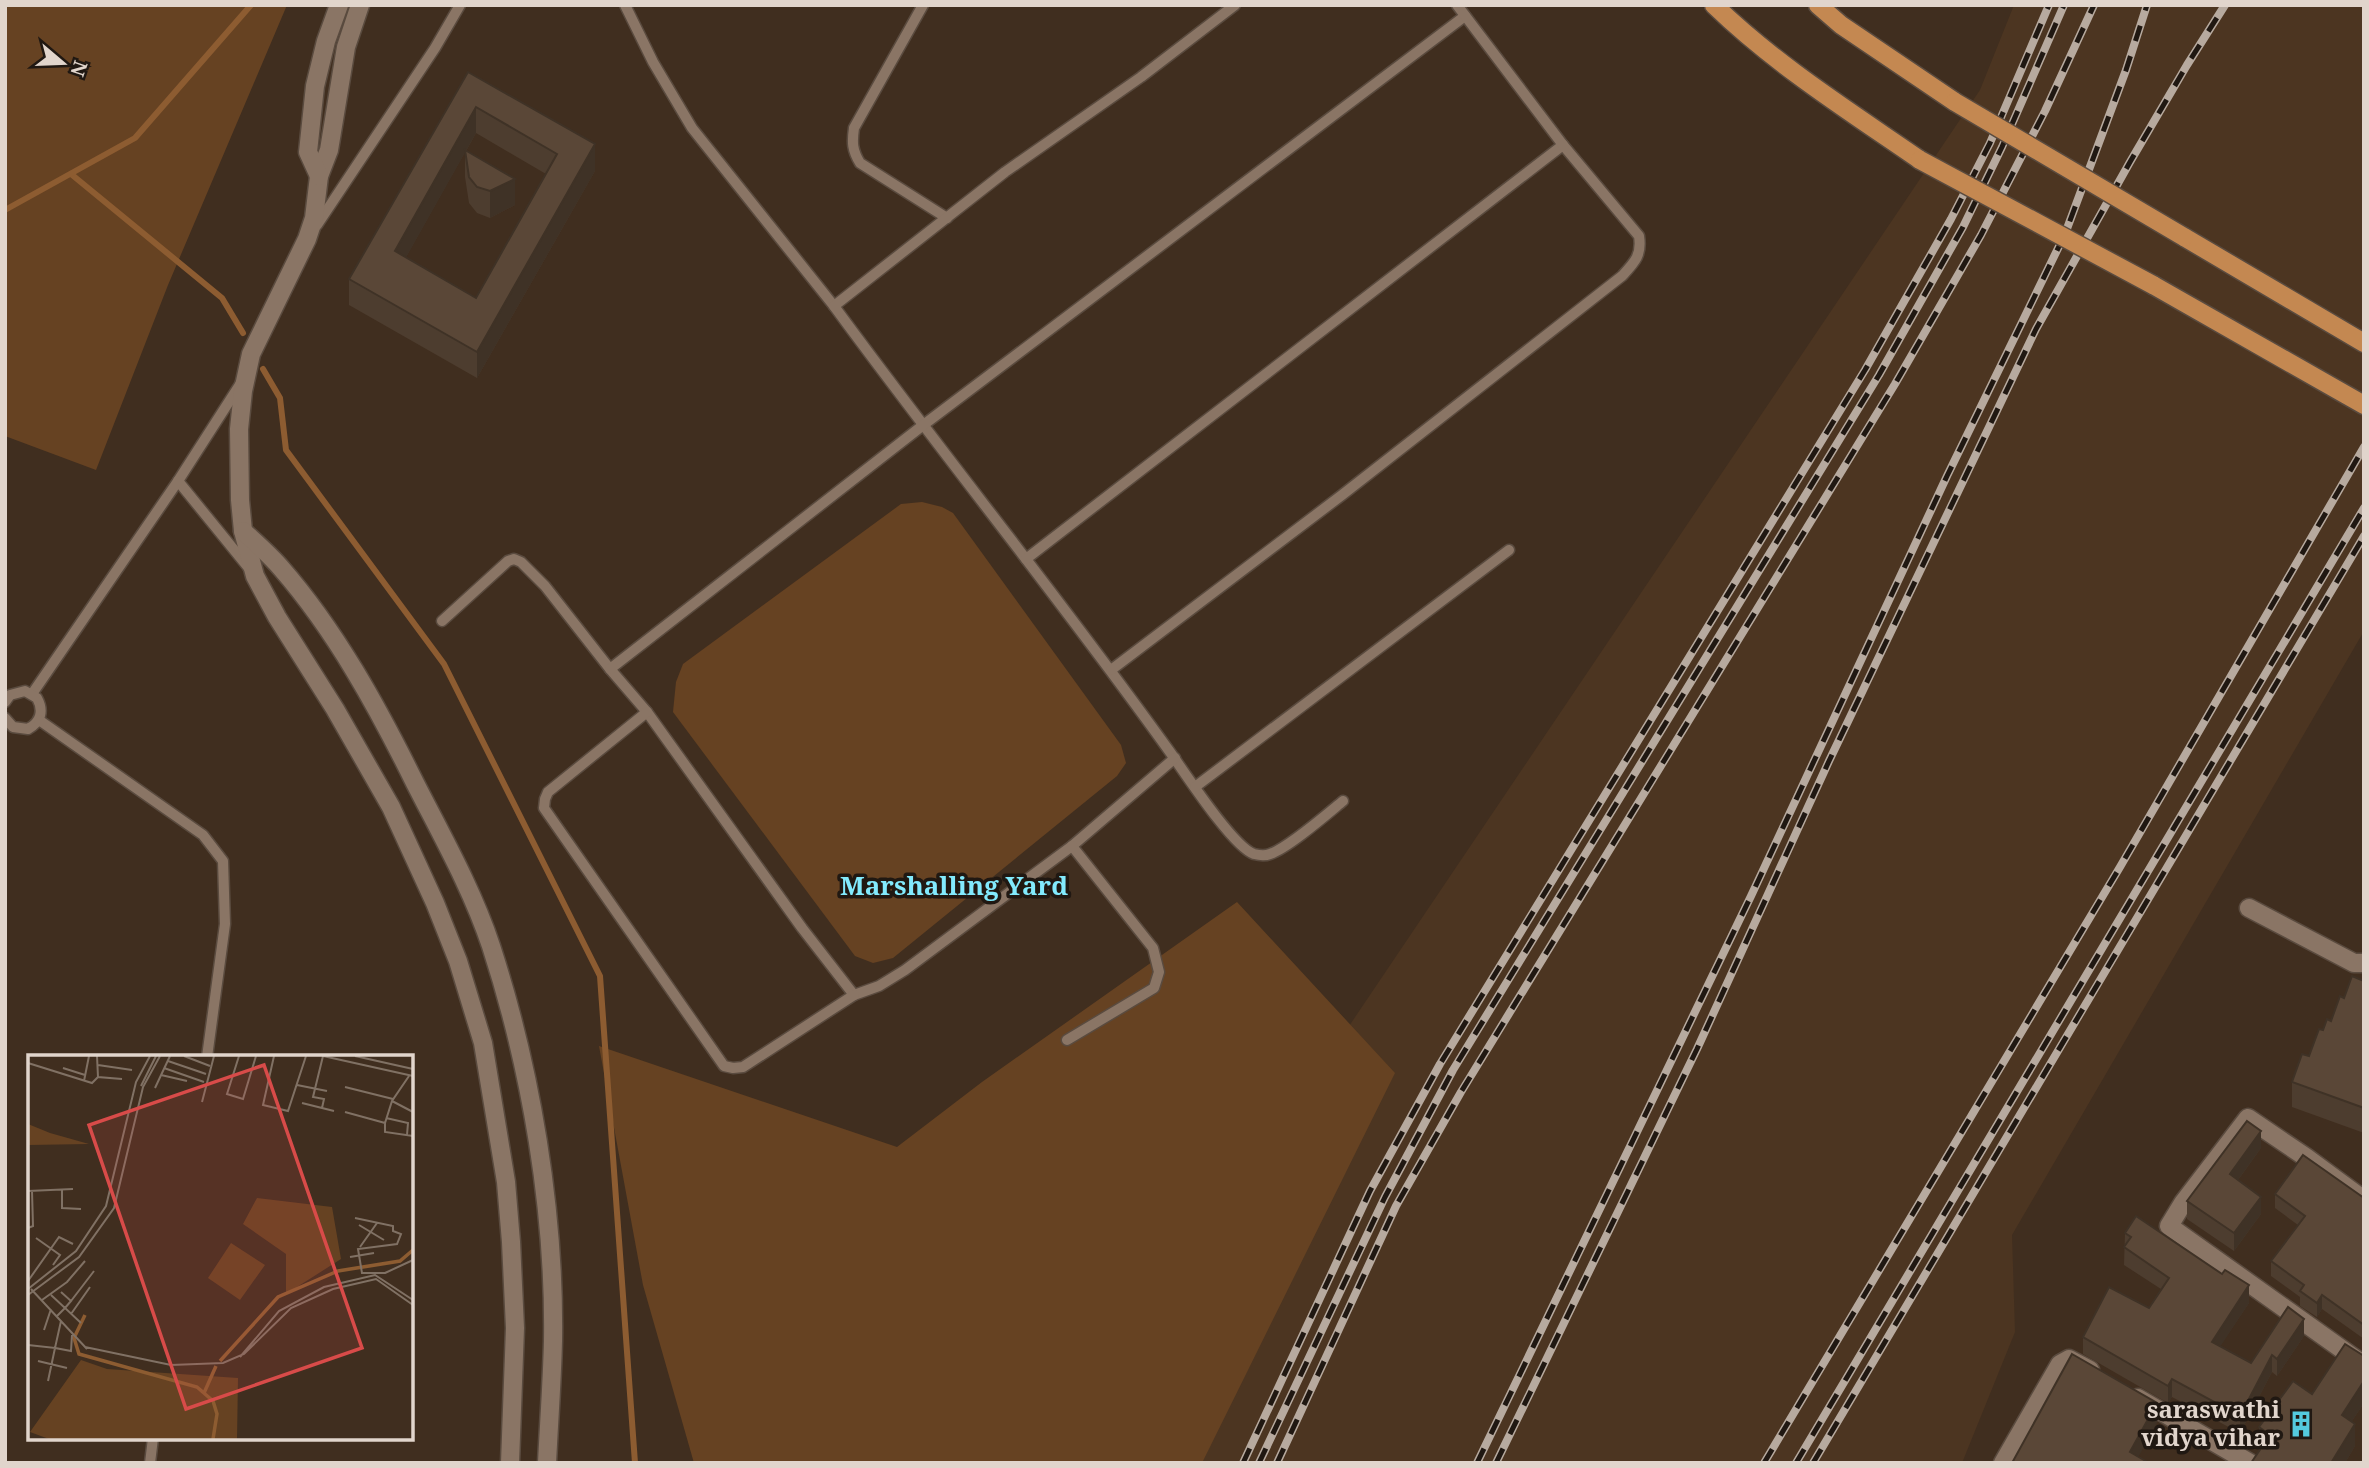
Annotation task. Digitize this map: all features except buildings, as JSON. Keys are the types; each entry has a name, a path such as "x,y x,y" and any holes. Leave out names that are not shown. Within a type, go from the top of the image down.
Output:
{"main road":[{"path":"1714,5 1740,30 1812,86 1920,160 2153,285 2363,404"},
{"path":"1818,5 1955,102 2364,343"}],"street":[{"path":"319,176 308,152 315,86 326,41 339,5"},
{"path":"360,5 346,47 329,150 319,176 314,218 307,239 251,354 239,429 238,471 243,531 255,576 391,807 458,961 482,1043 506,1182 511,1242 514,1328 510,1463"},
{"path":"243,531 279,566 304,596 340,648 392,736 474,900 491,946 532,1109 551,1255 553,1340 547,1463"},
{"path":"2249,908 2354,963 2364,963"},
{"path":"2364,1200 2248,1118 2183,1203 2169,1226 2364,1365"},
{"path":"2003,1463 2060,1364 2069,1359 2250,1463"}],"lane":[{"path":"307,239 435,48 460,5"},
{"path":"625,5 653,62 692,128 834,306 922,426 1111,670 1233,836 1247,851 1256,855 1270,854 1343,802"},
{"path":"923,5 854,128 852,144 860,163 947,218"},
{"path":"834,306 1005,172 1141,78 1235,5"},
{"path":"1111,670 1353,486 1622,276 1636,261 1641,248 1639,236 1563,145 1457,5"},
{"path":"610,669 922,426 1465,16"},
{"path":"1026,559 1563,145"},
{"path":"32,694 178,481 247,373"},
{"path":"178,481 255,576"},
{"path":"1195,787 1509,550"},
{"path":"442,621 493,573 514,559 521,562 545,586 647,712 853,995"},
{"path":"5,702 17,692 32,694 41,705 39,720 28,729 20,730 7,725"},
{"path":"647,712 548,792 544,807 724,1066 733,1068 743,1067 853,995 879,986 905,970 1072,846 1175,758"},
{"path":"39,720 204,835 223,861 225,924 207,1055"},
{"path":"1067,1040 1154,988 1159,972 1153,948 1072,846"},
{"path":"149,1463 153,1440"}],"shaded area":[{"path":"5,5 287,5 168,285 96,470 5,436"},
{"path":"2014,5 2364,5 2364,631 2012,1235 2015,1332 1962,1463 1116,1463 1281,1127 1980,90"},
{"path":"922,502 953,513 1121,745 1126,763 1117,776 893,958 873,963 855,956 673,712 676,682 683,664 901,504"},
{"path":"1237,902 1395,1073 1202,1463 694,1463 643,1285 599,1046 897,1147 982,1082"}],"waterway":[{"path":"5,210 135,138 251,5"},
{"path":"71,174 222,298 243,333"},
{"path":"263,369 280,398 286,450 444,664 600,976 635,1463"}],"railway":[{"path":"1243,1463 1370,1191 1440,1064 1865,370 1951,219 1990,143 2049,5"},
{"path":"1259,1463 1385,1197 1453,1070 1879,375 1963,227 2002,147 2064,5"},
{"path":"1277,1463 1396,1206 1461,1092 1895,384 1981,235 2045,111 2094,5"},
{"path":"1477,1463 1751,896 1947,476 2065,234 2126,70 2147,5"},
{"path":"1496,1463 1697,1049 1829,761 2036,329 2130,162 2225,5"},
{"path":"1764,1463 2120,867 2364,447"},
{"path":"1796,1463 2364,508"},
{"path":"1813,1463 2364,536"}],"place":[{"name":"saraswathi vidya vihar","path":"2301,1424"}],"district":[{"name":"Marshalling Yard","path":"954,886"}]}
